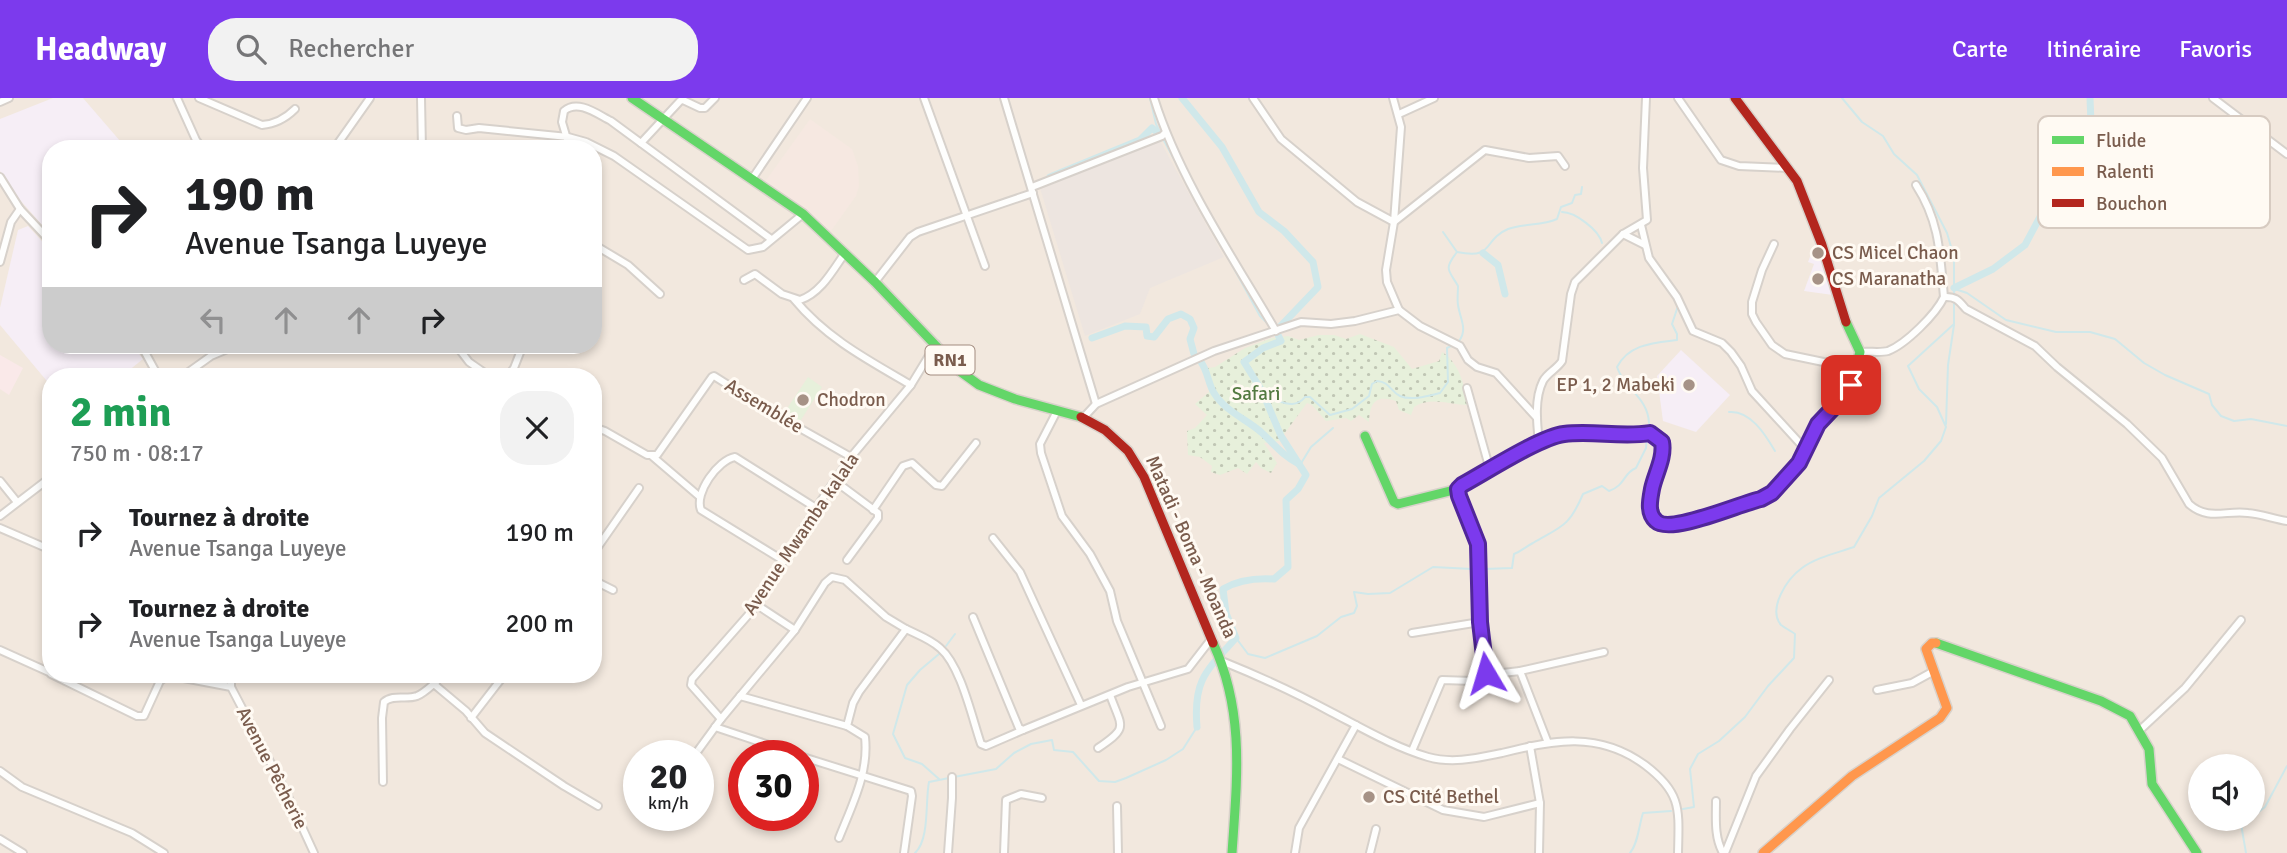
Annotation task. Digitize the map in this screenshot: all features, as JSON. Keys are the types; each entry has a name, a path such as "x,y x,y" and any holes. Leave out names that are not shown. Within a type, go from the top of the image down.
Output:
{"main road":[{"name":"Matadi - Boma - Moanda","path":"632,98 803,214 875,282 961,372 979,385 1014,399 1083,418 1105,430 1128,451 1144,477 1212,640 1224,662 1238,743 1232,853"},
{"path":"1365,436 1396,503 1458,489 1539,443 1569,433 1650,433 1657,436 1663,449 1653,481 1650,504 1655,521 1662,525 1677,525 1761,499 1772,493 1799,463 1818,424 1844,394 1857,369 1860,352 1844,318 1804,196 1788,168 1735,98"},
{"path":"1763,853 1831,792 1942,718 1947,708 1926,649 1932,643 1938,643 2101,701 2130,716 2148,749 2152,784 2197,853"}],"street":[{"path":"0,102 9,98"},
{"path":"177,98 196,140"},
{"path":"199,98 262,125 288,117 295,109"},
{"path":"340,140 370,98"},
{"path":"421,98 422,140"},
{"path":"642,143 680,101 705,108 715,98"},
{"path":"752,179 807,98"},
{"path":"924,98 985,265"},
{"path":"1004,98 1096,404"},
{"path":"1154,98 1165,133 1221,238 1276,331"},
{"path":"1253,98 1281,139 1357,202 1394,222"},
{"path":"1393,98 1401,127 1394,222 1386,270 1387,282 1399,310 1420,326 1460,346 1468,360 1477,367 1496,373 1537,418"},
{"path":"1399,114 1434,98"},
{"path":"1539,443 1537,418 1544,380 1562,361 1572,288 1623,234 1647,220 1643,168 1646,98"},
{"path":"1678,98 1721,160 1739,166 1788,168"},
{"path":"2213,98 2237,116"},
{"path":"568,140 561,117 569,107 576,106 611,121 771,239"},
{"path":"457,116 458,128 466,130 479,128 579,140"},
{"path":"875,282 910,237 918,232 1032,190 1165,133"},
{"path":"2270,141 2287,154"},
{"path":"602,150 748,250 762,247 803,214"},
{"path":"1394,222 1485,150 1529,158 1558,156 1565,166"},
{"path":"0,177 20,209 42,232"},
{"path":"1916,185 1926,200 1936,228 1951,297 1966,309 2035,346 2127,424 2155,450 2189,504 2197,510 2219,515 2250,513 2287,521"},
{"path":"0,262 11,222 20,209"},
{"path":"1641,225 1648,258 1677,297 1693,331 1722,343 1731,352 1741,366 1752,391 1806,450"},
{"path":"1623,234 1645,245"},
{"path":"1774,244 1752,302 1752,314 1756,322 1772,345 1785,354 1857,369"},
{"path":"602,249 628,265 660,294"},
{"path":"744,280 755,274 782,294 800,300 823,283 845,253"},
{"path":"1860,352 1885,352 1902,343 1951,297"},
{"path":"794,299 828,334 911,385"},
{"path":"1083,418 1096,404 1214,351 1301,322 1331,324 1399,310"},
{"name":"Avenue Mwamba kalala","path":"721,719 691,685 692,679 757,605 816,508 851,457 911,385 936,344"},
{"path":"194,368 216,354"},
{"path":"463,354 478,368"},
{"name":"Assemblée","path":"652,456 657,454 715,376 771,412 851,457"},
{"path":"1467,388 1490,470"},
{"path":"1057,411 1040,444 1055,499 1062,516 1090,555 1110,591 1117,621 1161,726"},
{"path":"602,429 652,456 700,497"},
{"path":"873,510 903,466 912,463 936,485 942,486 976,443"},
{"path":"784,561 701,510 700,497 719,464 725,459 735,457 816,508"},
{"path":"0,481 17,502"},
{"path":"835,481 878,513 878,518 847,560"},
{"path":"0,516 42,484"},
{"path":"602,541 639,488"},
{"path":"1458,489 1478,544 1480,622 1487,666 1485,675"},
{"path":"0,527 42,546"},
{"path":"993,538 1020,572 1082,705"},
{"path":"706,740 795,630 825,583 832,577 845,580 886,617 942,649 964,691 981,744 986,746 1082,705 1188,669 1212,640"},
{"path":"602,584 613,590"},
{"path":"757,605 795,630"},
{"path":"973,617 1019,727 1023,730"},
{"path":"2140,730 2185,688 2241,620"},
{"path":"1412,633 1480,622"},
{"path":"846,726 859,692 906,629"},
{"name":"Avenue Pêcherie","path":"0,650 42,670"},
{"path":"1412,751 1440,681 1453,678 1474,681 1485,675 1520,671 1604,652"},
{"path":"1224,662 1267,679 1356,725 1430,757 1466,761 1530,746 1582,740 1627,752 1665,780 1670,788 1679,817 1678,853"},
{"path":"1520,671 1548,743"},
{"path":"1877,690 1912,682 1934,671"},
{"path":"1724,853 1756,776 1829,680"},
{"name":"Avenue Pêcherie","path":"70,683 138,716 144,716 159,683"},
{"name":"Avenue Pêcherie","path":"210,683 231,687 286,792 314,853"},
{"path":"383,782 384,702 392,698 413,697 435,683 485,733 598,806"},
{"path":"471,718 498,683"},
{"path":"1098,748 1119,733 1122,726 1110,695"},
{"path":"740,696 846,726 864,737 867,756 862,777 839,838"},
{"path":"1295,853 1299,828 1356,725"},
{"path":"715,727 754,740"},
{"path":"1530,746 1540,803 1539,853"},
{"path":"1338,759 1443,810 1484,817 1540,803"},
{"path":"819,762 908,789 912,793 904,853"},
{"path":"0,771 22,787 132,833 164,853"},
{"path":"948,853 952,777"},
{"path":"1004,853 1006,800 1021,793 1042,798"},
{"path":"1716,801 1719,845 1724,853"},
{"path":"1117,806 1118,853"},
{"path":"1370,853 1376,829"},
{"path":"0,839 23,853"}],"shaded area":[{"path":"0,98 2287,98 2287,853 0,853"},
{"path":"53,98 83,98 119,140 42,140 42,225 0,171 0,119"},
{"path":"810,119 852,149 858,166 859,186 856,196 831,231 764,183"},
{"path":"1160,141 1224,257 1150,288 1140,314 1085,336 1040,188"},
{"path":"28,226 42,241 42,354 139,354 143,359 132,368 42,368 42,375 0,325 0,308 18,230"},
{"name":"CS Maranatha","path":"1815,244 1822,245 1827,263 1822,266 1833,295 1804,291 1814,264 1808,262"},
{"name":"EP 1, 2 Mabeki","path":"1681,350 1730,395 1696,432 1663,421 1657,376"},
{"path":"0,355 23,368 9,395 0,389"}],"green space":[{"name":"Safari","path":"1360,334 1394,347 1412,369 1439,361 1442,352 1457,369 1468,405 1427,402 1414,407 1411,415 1399,410 1396,401 1383,399 1372,405 1369,422 1359,415 1351,421 1346,418 1326,421 1307,403 1279,441 1264,443 1277,463 1271,473 1256,462 1247,474 1238,468 1220,475 1211,472 1212,466 1200,457 1188,455 1187,431 1195,428 1207,415 1195,404 1209,392 1201,369 1215,367 1245,348 1272,338 1288,336 1299,340 1319,335 1334,335 1346,339"},
{"name":"Chodron","path":"808,377 822,387 799,423 784,413"}],"waterway":[{"path":"1150,98 1161,134"},
{"path":"1182,98 1222,147 1259,212 1284,231 1313,262 1318,287 1276,331 1281,341 1263,348 1244,362 1262,391 1281,436 1306,475 1298,489 1286,500 1288,567 1274,579 1248,580 1223,589 1226,613 1236,638 1204,677 1197,698 1197,727"},
{"path":"1842,98 1862,122 1883,136 1894,154 1917,175 1947,233 1954,257 1954,295"},
{"path":"2090,98 2091,116"},
{"path":"1050,177 1140,140 1152,128 1162,136"},
{"path":"1163,139 1260,316 1271,327"},
{"path":"1457,252 1477,253 1487,248 1494,238 1508,229 1557,219 1561,207 1572,203 1575,195 1581,194 1582,187"},
{"path":"1562,212 1586,223 1602,243"},
{"path":"1954,288 1993,269 2025,245 2038,221"},
{"path":"1443,232 1457,252 1449,270 1458,286 1463,328 1459,341"},
{"path":"1483,253 1498,265 1505,294"},
{"path":"1955,289 1967,293 2006,320 2056,332 2090,332 2115,339 2144,363 2209,394 2212,405 2221,416 2234,421 2251,419 2287,426"},
{"path":"1683,809 1694,807 1690,769 1698,754 1719,741 1745,717 1768,686 1794,658 1795,634 1781,625 1776,610 1786,586 1808,564 1854,547 1879,498 1924,461 1941,441 1946,427 1937,407 1919,389 1908,366 1954,324 1954,301"},
{"path":"1649,423 1645,406 1620,375 1617,367 1622,359 1635,349 1677,340 1672,324 1678,306"},
{"path":"1092,338 1125,326 1146,327 1147,336 1154,337 1168,319 1181,314 1190,319 1194,328 1190,339 1194,354"},
{"path":"1946,424 1948,365 1954,325"},
{"path":"1265,398 1291,404 1310,397 1330,415 1352,409 1369,396 1372,384 1377,381 1409,398 1440,393 1448,382 1447,348 1451,346"},
{"path":"1201,362 1214,393 1224,405 1299,464"},
{"path":"1729,412 1737,412 1750,419 1775,451"},
{"path":"1300,465 1311,447 1333,428"},
{"path":"1484,569 1512,568 1514,554 1569,520 1583,494 1602,486 1609,491 1619,486 1636,468 1646,448 1647,436"},
{"path":"1236,638 1248,654 1265,658 1317,636 1341,617 1354,613 1357,606 1354,592 1390,593 1433,567 1472,569"},
{"path":"946,646 955,634"},
{"path":"939,654 907,685 893,734 905,758 922,764 939,779"},
{"path":"954,777 996,769 1014,753 1031,744 1052,740 1054,750 1073,752 1099,781 1115,782 1166,760 1183,749 1197,727"},
{"path":"2265,807 2287,766"},
{"path":"915,853 920,847 925,829 929,782 949,778"},
{"path":"1630,853 1637,840 1643,813 1671,811"},
{"path":"2242,831 2246,853"}],"traffic: fast":[{"path":"632,98 803,214 875,282 961,372 979,385 1015,399 1081,417"},
{"path":"1365,436 1394,502 1398,504 1458,489 1528,448 1564,434 1650,433 1662,442 1652,500 1655,521 1665,524 1692,521 1761,499 1772,493 1799,463 1817,424 1851,385 1860,352 1846,322"},
{"path":"1213,643 1223,669 1234,720 1237,772 1232,853"},
{"path":"1936,643 2101,701 2130,716 2149,749 2152,784 2197,853"}],"traffic: slow":[{"path":"1763,853 1852,776 1940,718 1947,708 1926,649 1936,643"}],"traffic: jam":[{"path":"1735,98 1797,181 1822,245 1846,322"},
{"path":"1081,417 1105,430 1128,451 1144,477 1213,643"}],"place":[{"name":"CS Micel Chaon","path":"1818,253"},
{"name":"CS Maranatha","path":"1818,279"},
{"name":"EP 1, 2 Mabeki","path":"1689,385"},
{"name":"Chodron","path":"803,400"},
{"name":"CS Cité Bethel","path":"1369,797"}],"route":[{"path":"1486,673 1480,622 1478,544 1459,496 1458,489 1462,485 1561,434 1650,433 1662,442 1663,449 1653,481 1651,513 1655,521 1662,525 1677,525 1761,499 1772,493 1799,463 1818,424 1851,385"}]}
